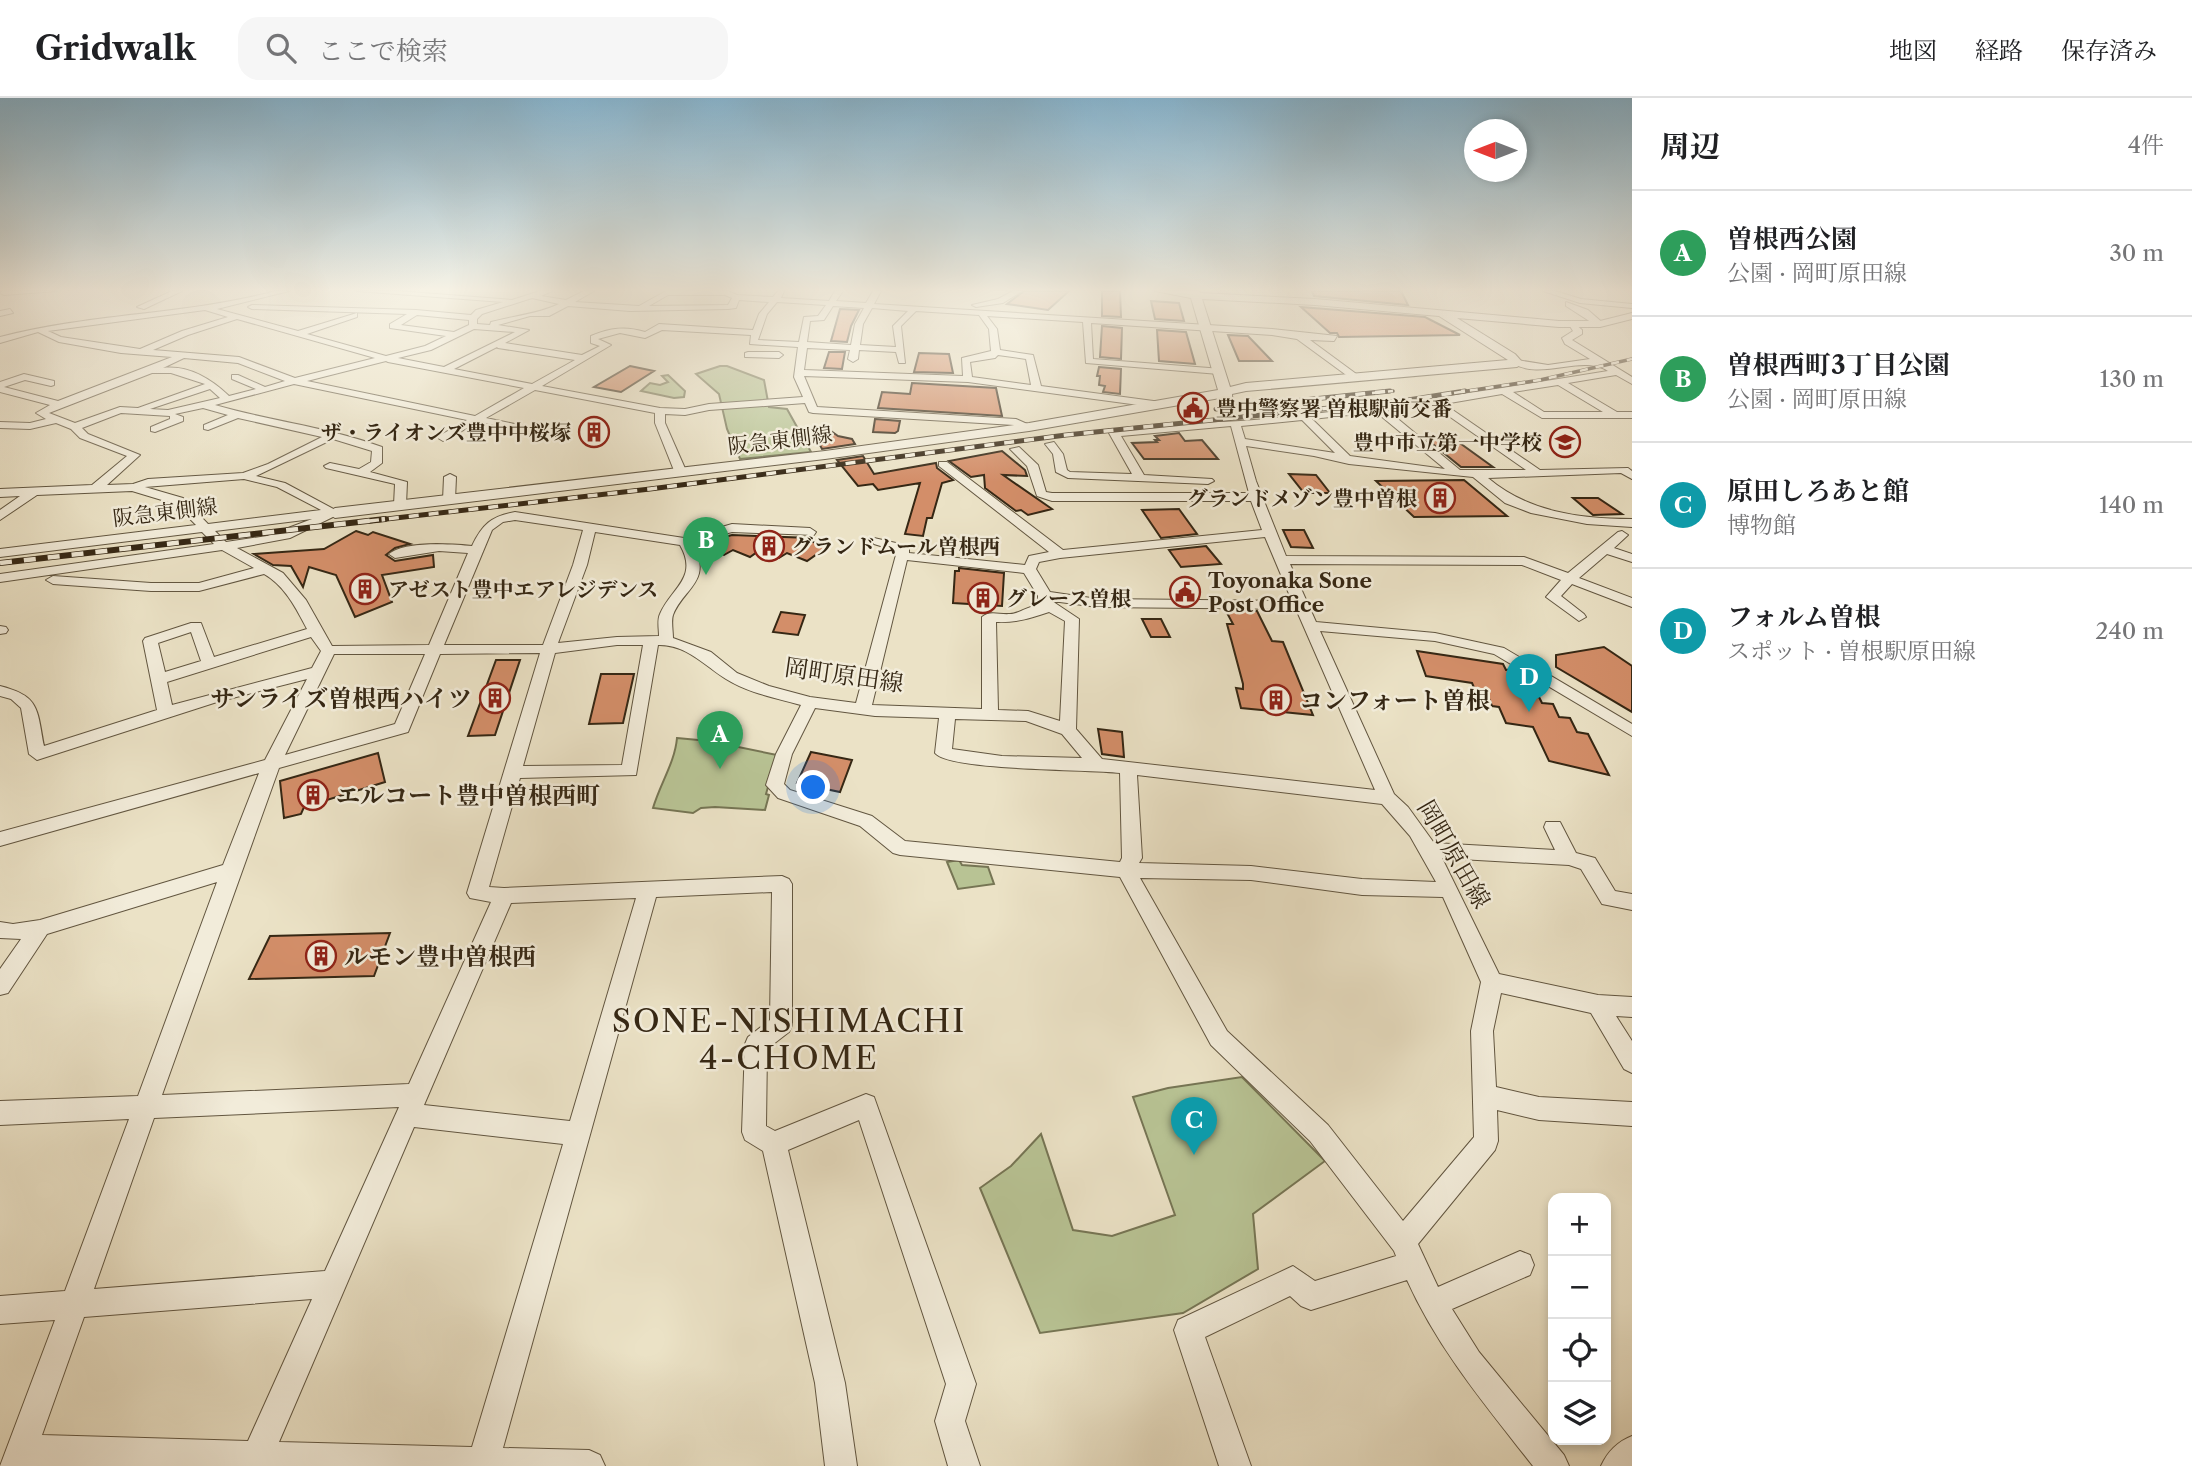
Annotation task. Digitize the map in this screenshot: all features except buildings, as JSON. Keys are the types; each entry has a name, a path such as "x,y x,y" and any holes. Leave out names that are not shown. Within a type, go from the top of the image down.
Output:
{"street":[{"path":"180,355 239,360 293,381 520,428"},
{"path":"96,488 135,455 84,436 75,427 41,413 58,404 154,371 183,355"},
{"path":"373,355 660,411 685,412 722,406 809,400"},
{"path":"168,414 403,355"},
{"path":"447,369 477,355"},
{"path":"562,355 582,358"},
{"path":"443,438 588,355"},
{"path":"801,355 799,373 813,410 1016,422 1029,427"},
{"path":"851,373 854,355"},
{"path":"902,355 905,375"},
{"path":"968,379 965,360 993,355"},
{"path":"1015,355 1030,357 1035,387"},
{"path":"1089,355 1089,361 1219,371"},
{"path":"1214,355 1227,395"},
{"path":"1324,355 1356,378"},
{"path":"1509,355 1517,363 1548,368 1597,360"},
{"path":"1589,355 1632,381"},
{"name":"阪急東側線","path":"0,553 681,473 1029,427 1227,395 1279,383 1517,363"},
{"path":"135,376 170,370 205,379 227,399"},
{"path":"1139,476 1114,433 1435,402 1617,372"},
{"path":"799,373 968,379 1161,405"},
{"path":"0,387 24,377 51,383"},
{"path":"235,377 265,390"},
{"path":"1560,382 1615,415"},
{"path":"120,410 117,407 174,385"},
{"path":"136,411 212,385"},
{"path":"0,387 58,404"},
{"path":"1504,391 1542,415 1632,415"},
{"path":"1435,402 1536,472"},
{"path":"204,404 236,415 334,435 378,449 376,463 361,473"},
{"path":"1378,408 1458,474"},
{"path":"75,427 120,410 168,414 179,419 155,429"},
{"path":"660,411 660,424 681,473"},
{"path":"208,427 236,415"},
{"path":"1303,416 1349,461"},
{"path":"0,425 30,426 54,420"},
{"path":"1234,422 1269,533 1313,626 1387,798"},
{"path":"244,476 272,466 334,435"},
{"path":"1240,442 1268,444 1349,461 1458,474 1624,470 1632,476"},
{"path":"1050,444 1058,454 1062,472 1068,475 1208,481"},
{"path":"1014,449 1031,465 1041,494 1052,497 1256,497"},
{"path":"943,464 1060,554"},
{"path":"330,466 401,482 400,505"},
{"path":"1475,473 1509,500 1524,506 1610,523 1632,523"},
{"path":"133,487 148,481 244,476 281,485 335,513"},
{"path":"449,499 450,477"},
{"path":"0,493 133,487 179,502 223,546 278,576 299,600 324,647 329,650 272,763 18,1458 589,1466"},
{"path":"0,516 33,492"},
{"name":"阪急東側線","path":"0,578 286,535 335,513"},
{"path":"1,843 272,763 402,728 476,550 490,523 501,518 515,516 685,542 703,533 738,526 810,532"},
{"path":"1579,617 1553,597 1569,579 1627,532 1610,523"},
{"path":"590,528 580,565 550,649 477,893 504,896 782,884 781,1025 756,1044 754,1132 774,1144 830,1383 841,1466"},
{"path":"1029,569 1034,559 1060,554 1269,533"},
{"path":"863,709 904,549 878,541"},
{"path":"512,772 630,771 666,615 690,583 693,556 685,542"},
{"path":"394,554 439,547 476,550"},
{"path":"1605,549 1632,558"},
{"path":"902,556 1029,569"},
{"path":"1282,559 1524,561 1632,603"},
{"path":"45,572 52,580 151,587 199,587 267,569"},
{"path":"1029,569 1045,600 1072,620 1068,730 1097,764"},
{"path":"1045,600 1111,604 1303,605"},
{"path":"990,712 989,617 1015,619 1032,610 1044,610 1045,600"},
{"path":"166,713 150,641 196,626 209,663"},
{"path":"1313,626 1436,637 1499,651 1632,731"},
{"path":"159,679 315,631"},
{"name":"岡町原田線","path":"329,650 550,649 659,640 706,655 732,676 763,689 810,702 863,709 990,712 1028,716 1068,730"},
{"path":"0,691 17,696 29,706 37,754 212,698 318,671"},
{"path":"810,702 784,754 775,785 784,794 866,821 900,848 1126,870 1251,873 1362,887 1448,890"},
{"name":"岡町原田線","path":"948,712 943,753 1002,762 1128,767 1387,798 1402,810 1427,850 1492,982"},
{"path":"1126,870 1132,858 1128,767"},
{"path":"1553,827 1569,858"},
{"path":"1427,850 1569,858 1588,863 1609,898 1632,902"},
{"path":"0,930 13,932 40,928 232,870"},
{"path":"1126,870 1219,1038 1319,1133 1408,1253 1432,1304 1469,1362 1553,1466"},
{"path":"483,1464 649,888"},
{"path":"262,1460 332,1284 504,896"},
{"path":"0,986 40,928"},
{"path":"1235,1466 1188,1329 1293,1280 1311,1296 1408,1253 1486,1141 1482,1031 1492,982 1598,1005 1632,1007"},
{"path":"1598,1005 1632,1062"},
{"path":"1485,1094 1506,1103 1527,1107 1632,1114"},
{"path":"0,1113 145,1105 412,1105 578,1134"},
{"path":"774,1144 866,1105 961,1384 950,1421 964,1466"},
{"path":"1432,1304 1520,1265"},
{"path":"0,1310 332,1284"},
{"path":"1616,1466 1632,1451"}],"green space":[{"path":"727,366 764,380 769,407 787,409 811,452 740,459 727,429 719,394 696,374"},
{"path":"668,375 685,391 684,397 674,398 641,391 650,383 660,385 668,382 662,376"},
{"path":"677,738 709,741 777,755 766,794 769,795 765,810 715,807 701,808 693,813 653,808"},
{"path":"959,860 962,865 988,867 994,884 958,889 947,862"},
{"path":"1242,1077 1325,1161 1253,1214 1258,1269 1183,1313 1040,1333 980,1188 1011,1166 1041,1134 1073,1230 1112,1236 1175,1215 1133,1097 1168,1088"}],"tunnel":[{"path":"1227,398 1234,420"}],"railway":[{"path":"1454,393 1540,380 1632,359"},
{"path":"1216,409 1390,391"},
{"path":"1372,393 1393,391"},
{"path":"369,521 650,489 1066,435 1408,400 1465,391"},
{"path":"0,563 385,519"}],"place":[{"name":"豊中警察署 曽根駅前交番","path":"1193,408"},
{"name":"ザ・ライオンズ豊中中桜塚","path":"594,432"},
{"name":"豊中市立第一中学校","path":"1565,442"},
{"name":"グランドメゾン豊中曽根","path":"1440,498"},
{"name":"グランドムール曽根西","path":"769,546"},
{"name":"曽根西町3丁目公園","path":"706,575"},
{"name":"アゼスト豊中エアレジデンス","path":"365,589"},
{"name":"Toyonaka Sone Post Office","path":"1185,592"},
{"name":"グレース曽根","path":"983,598"},
{"name":"サンライズ曽根西ハイツ","path":"495,698"},
{"name":"コンフォート曽根","path":"1276,700"},
{"name":"フォルム曽根","path":"1529,712"},
{"name":"曽根西公園","path":"720,769"},
{"name":"エルコート豊中曽根西町","path":"313,795"},
{"name":"ルモン豊中曽根西","path":"321,956"},
{"name":"原田しろあと館","path":"1194,1155"}],"district":[{"name":"SONE-NISHIMACHI 4-CHOME","path":"789,1038"}]}
